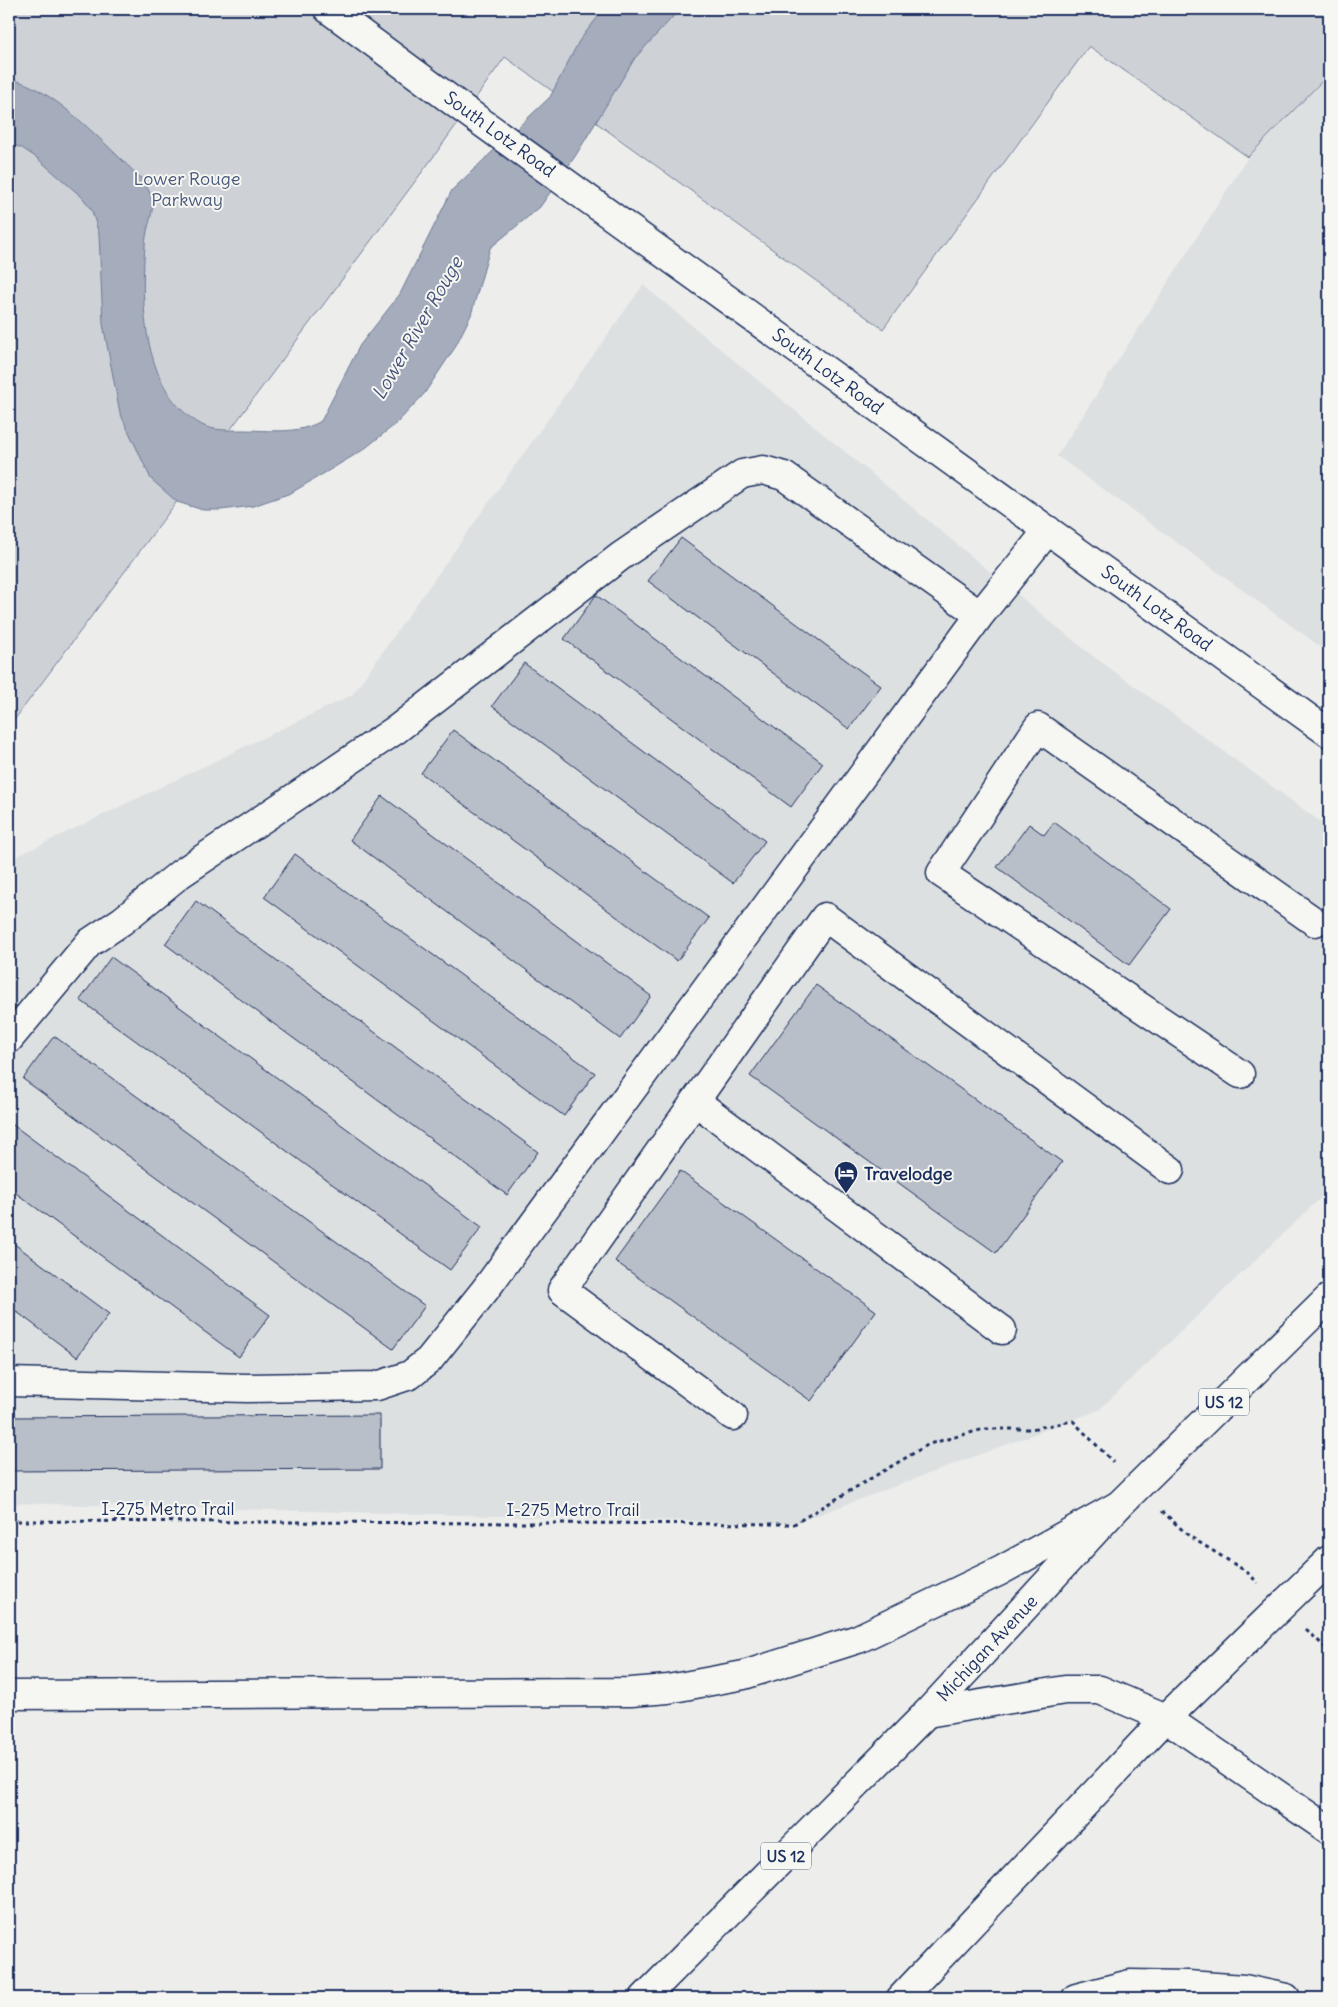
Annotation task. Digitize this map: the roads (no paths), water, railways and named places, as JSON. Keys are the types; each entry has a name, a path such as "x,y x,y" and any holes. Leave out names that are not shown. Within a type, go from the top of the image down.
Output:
{"main road":[{"name":"South Lotz Road","path":"328,9 466,111 1329,733"},
{"path":"9,1039 89,943 122,921 180,874 397,729 621,556 742,474 762,470 784,476 980,616"},
{"path":"9,1382 247,1388 377,1386 410,1375 429,1360 485,1290 980,616 1048,530"},
{"path":"1240,1074 941,873 1038,727 1316,922"},
{"path":"732,1416 562,1290 825,916 1170,1170"},
{"path":"695,1101 1002,1330"},
{"name":"Michigan Avenue","path":"644,1998 927,1713 1120,1505 1329,1298"},
{"path":"9,1695 631,1692 668,1689 744,1675 858,1639 1000,1571 1120,1505"},
{"path":"902,1998 1166,1718 1329,1560"},
{"path":"927,1713 1065,1690 1100,1690 1166,1718 1329,1830"},
{"path":"1076,1998 1130,1984 1188,1985 1244,1989 1286,1998"}],"water":[{"name":"Lower River Rouge","path":"604,9 680,9 635,58 576,155 540,207 490,248 471,315 454,349 424,394 397,423 363,450 291,493 253,506 203,510 177,502 151,479 120,413 103,324 99,234 92,211 83,198 37,158 22,148 9,143 9,79 26,84 61,105 96,135 141,178 148,188 152,211 145,246 145,320 157,370 168,392 182,410 202,425 211,428 227,430 293,430 321,421 360,345 400,294 452,190 550,97 579,41"}],"place":[{"name":"Travelodge","path":"846,1194"}],"park label":[{"name":"Lower Rouge Parkway","path":"187,188"}]}
